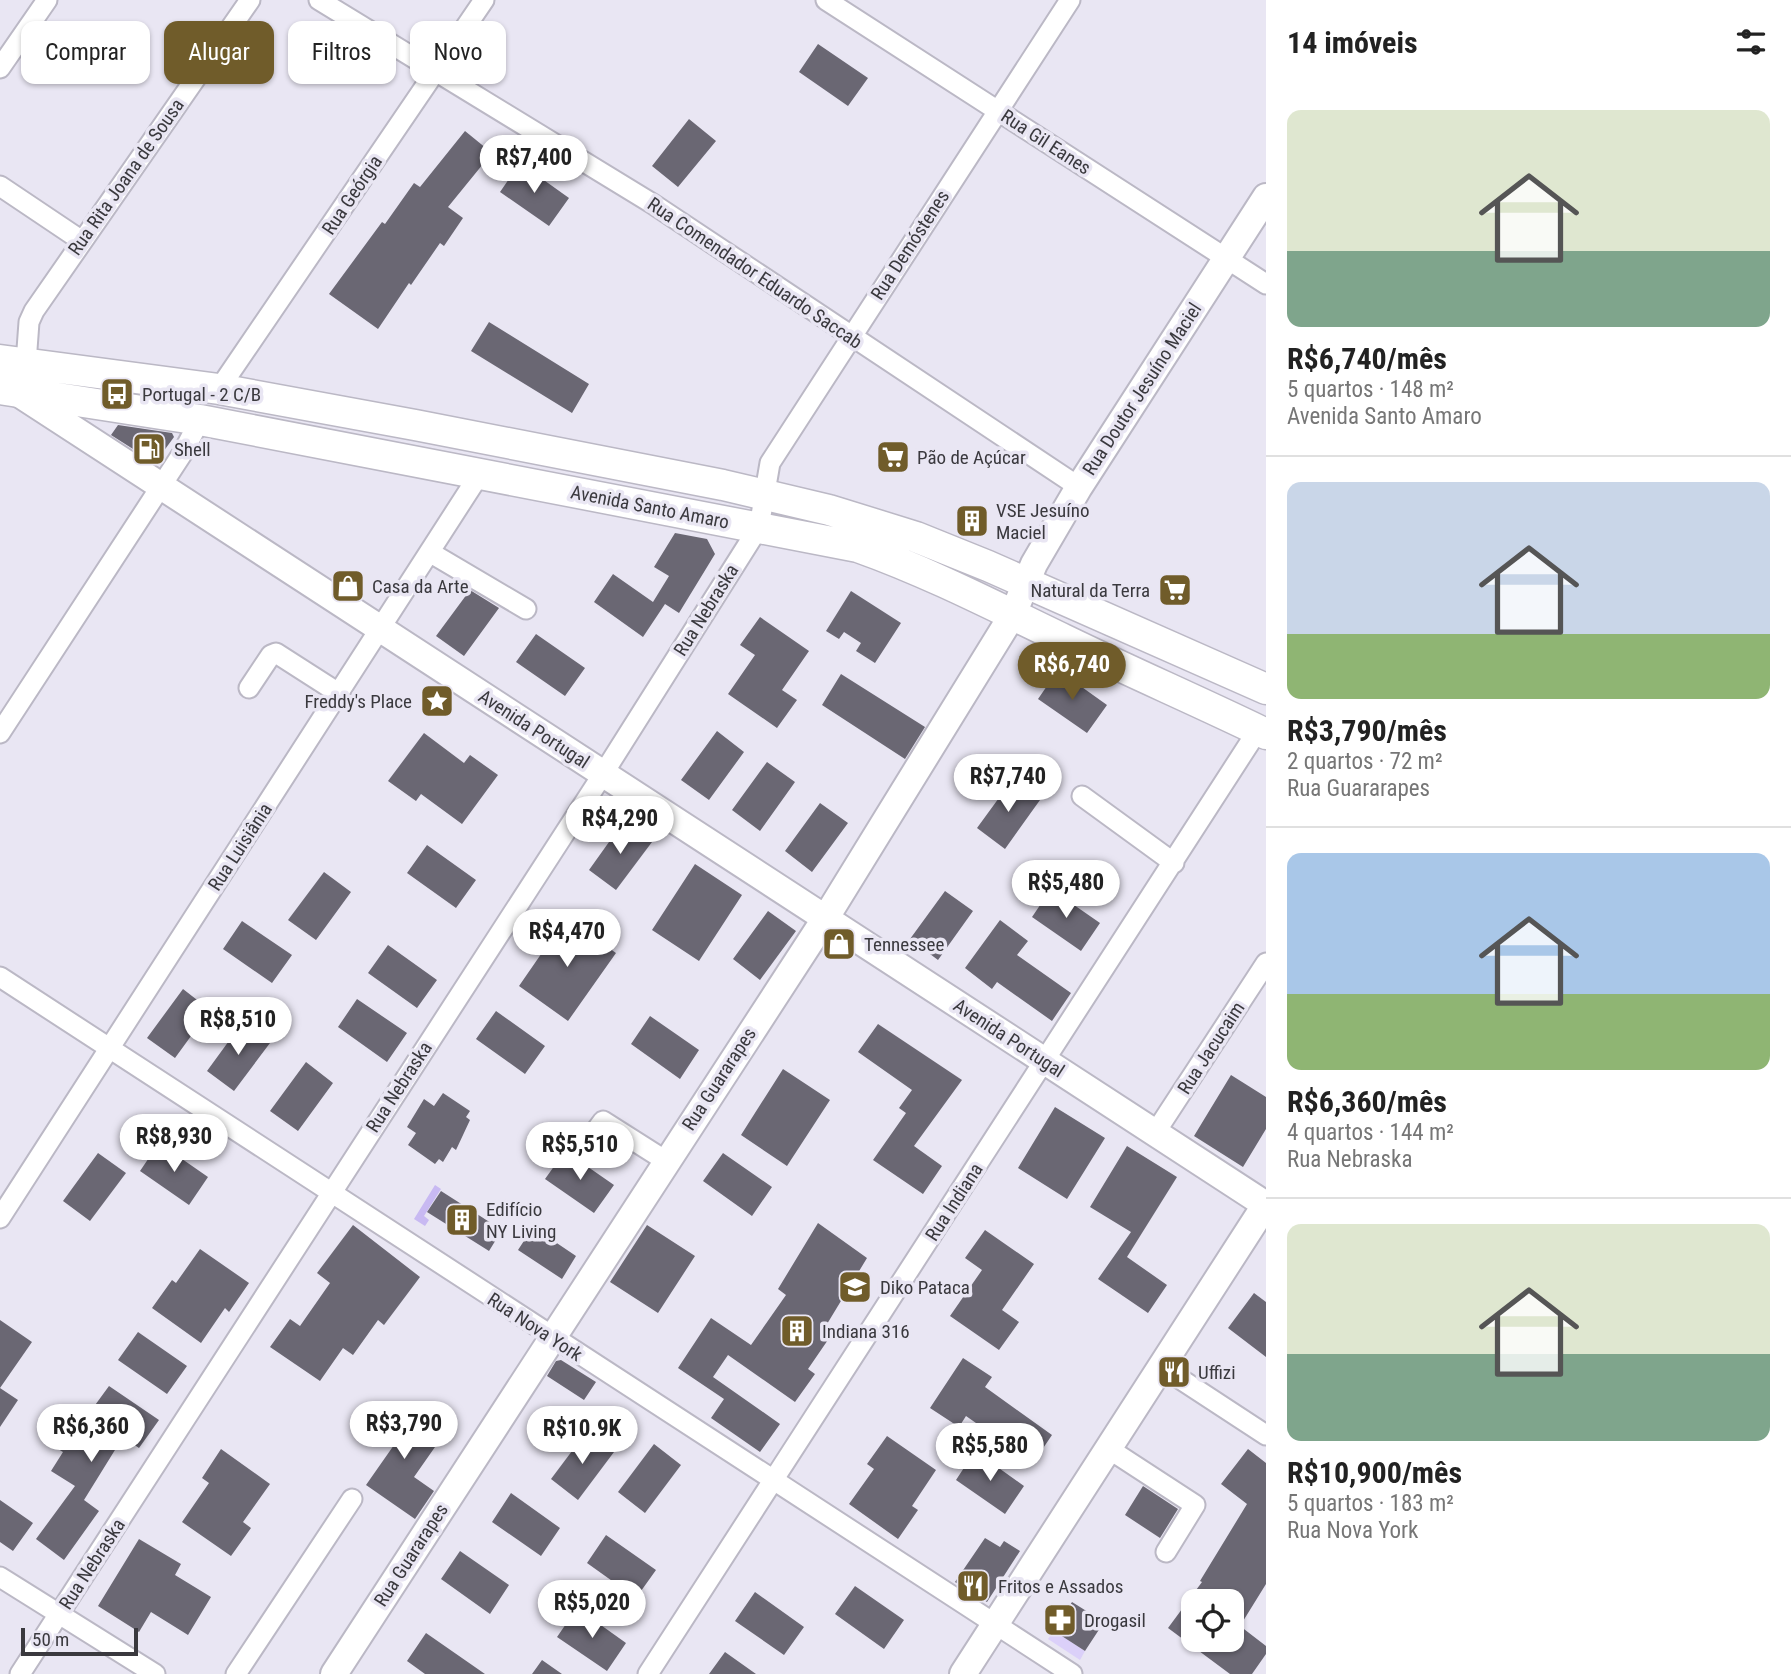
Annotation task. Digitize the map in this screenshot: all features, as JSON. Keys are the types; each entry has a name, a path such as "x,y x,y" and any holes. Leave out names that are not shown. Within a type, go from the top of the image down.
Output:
{"main road":[{"name":"Avenida Santo Amaro","path":"10,368 219,390 415,425 829,510 916,537 1013,576 1266,689"},
{"name":"Avenida Santo Amaro","path":"10,368 200,420 858,547 917,568 1262,732"}],"street":[{"path":"0,68 47,0"},
{"name":"Rua Rita Joana de Sousa","path":"10,368 29,322 82,241 250,0"},
{"name":"Rua Comendador Eduardo Saccab","path":"319,0 410,57"},
{"name":"Rua Geórgia","path":"470,21 484,0"},
{"name":"Rua Gil Eanes","path":"826,0 1266,284"},
{"name":"Rua Demóstenes","path":"763,495 770,463 1070,0"},
{"name":"Rua Geórgia","path":"219,390 428,84"},
{"name":"Rua Comendador Eduardo Saccab","path":"454,84 653,204 1079,487"},
{"path":"0,186 82,241"},
{"name":"Rua Doutor Jesuíno Maciel","path":"1013,576 1079,487 1266,197"},
{"name":"Avenida Portugal","path":"10,368 160,487 1266,1204"},
{"path":"0,733 160,487 200,420"},
{"name":"Rua Luisiânia","path":"0,1218 382,630 479,475"},
{"name":"Rua Nebraska","path":"20,1674 603,774 759,527 763,495"},
{"path":"431,553 526,609"},
{"name":"Rua Guararapes","path":"334,1674 825,919 1013,614 1013,576"},
{"path":"249,688 271,654 276,653 340,694"},
{"name":"Rua Indiana","path":"648,1674 1174,863 1262,732"},
{"path":"1082,796 1174,863"},
{"name":"Rua Jacucaim","path":"1155,1133 1266,963"},
{"name":"Rua Nova York","path":"0,977 552,1339 1072,1674"},
{"path":"586,1144 603,1121 666,1161"},
{"path":"963,1674 1266,1204"},
{"path":"1163,1367 1266,1435"},
{"path":"1109,1449 1195,1505 1166,1552"},
{"path":"236,1674 352,1499"},
{"path":"0,1577 58,1616 155,1674"}],"shaded area":[{"path":"435,1185 441,1189 424,1216 429,1220 425,1226 414,1219"},
{"path":"1054,1631 1085,1651 1080,1660 1048,1639"}],"building":[{"path":"818,44 868,78 848,106 799,72"},
{"path":"689,119 716,141 678,187 652,166"},
{"path":"465,131 492,153 448,207 463,218 444,246 440,243 411,285 409,283 378,329 329,294 414,183 420,187"},
{"path":"520,163 569,198 549,226 500,192"},
{"path":"489,322 589,384 572,413 471,351"},
{"name":"Shell","path":"118,425 172,433 174,437 155,463 111,435"},
{"name":"VSE Jesuíno Maciel","path":"972,505 983,510 988,521 983,532 972,537 961,532 956,521 961,510"},
{"path":"675,533 707,539 715,554 679,613 665,604 643,637 594,602 613,574 653,602 669,576 654,567"},
{"path":"470,590 499,608 464,656 436,636"},
{"path":"851,591 901,623 875,663 856,651 861,643 844,632 839,639 826,631"},
{"path":"760,617 809,651 782,690 797,700 777,728 728,694 755,655 740,645"},
{"path":"536,634 585,668 565,696 516,662"},
{"path":"1058,670 1107,705 1087,733 1038,699"},
{"path":"841,674 925,727 905,759 822,705"},
{"path":"717,731 744,752 709,800 681,780"},
{"path":"424,733 464,763 470,755 498,775 462,824 421,794 416,801 388,781"},
{"path":"767,762 795,782 760,831 732,810"},
{"path":"1012,780 1040,800 1005,849 977,828"},
{"path":"820,803 848,823 812,872 785,851"},
{"path":"624,821 652,842 616,890 589,870"},
{"path":"427,845 476,880 456,908 407,873"},
{"path":"695,864 742,895 699,961 652,930"},
{"path":"324,872 351,892 316,940 288,920"},
{"path":"1051,889 1100,923 1081,951 1032,917"},
{"path":"945,891 973,911 938,960 910,939"},
{"path":"768,911 796,931 760,980 733,959"},
{"path":"566,918 616,953 568,1021 519,986"},
{"path":"1000,920 1028,941 1017,955 1071,993 1052,1021 997,982 992,989 965,968"},
{"path":"242,921 292,955 272,983 223,949"},
{"path":"388,945 437,980 417,1008 368,973"},
{"path":"183,989 210,1010 175,1058 147,1038"},
{"path":"357,999 407,1033 387,1062 338,1027"},
{"path":"496,1011 545,1046 525,1074 476,1039"},
{"path":"650,1016 699,1050 680,1079 631,1044"},
{"path":"242,1023 270,1043 234,1091 207,1071"},
{"path":"878,1024 962,1080 914,1146 942,1166 923,1194 873,1160 906,1113 899,1108 912,1090 858,1052"},
{"path":"306,1062 333,1083 298,1131 270,1111"},
{"path":"783,1069 830,1100 787,1166 741,1135"},
{"path":"1231,1075 1266,1097 1266,1129 1243,1167 1194,1136"},
{"path":"443,1093 470,1111 466,1117 470,1120 456,1150 452,1147 443,1162 439,1159 435,1164 408,1145 416,1133 407,1127 424,1099 434,1106"},
{"path":"1055,1107 1105,1138 1067,1199 1018,1168"},
{"path":"159,1143 208,1177 189,1205 140,1171"},
{"path":"1127,1146 1177,1177 1127,1257 1167,1285 1148,1313 1098,1279 1131,1232 1090,1207"},
{"path":"565,1151 614,1185 594,1213 545,1179"},
{"path":"98,1153 126,1173 90,1221 63,1201"},
{"path":"723,1153 772,1187 752,1216 703,1181"},
{"name":"Edifício NY Living","path":"441,1191 502,1230 489,1251 427,1212"},
{"path":"818,1223 867,1258 824,1329 832,1334 808,1369 815,1374 795,1402 728,1355 713,1377 780,1424 760,1452 711,1418 724,1399 678,1368 711,1318 751,1345 786,1295 778,1289"},
{"path":"353,1225 420,1277 384,1325 378,1320 353,1355 343,1348 320,1381 270,1347 290,1319 300,1326 330,1283 317,1273"},
{"path":"647,1225 695,1256 658,1313 610,1282"},
{"path":"533,1227 576,1256 562,1279 518,1250"},
{"path":"985,1230 1034,1264 1002,1310 1019,1322 999,1350 950,1316 982,1270 965,1258"},
{"path":"200,1249 249,1283 229,1312 225,1308 201,1343 152,1308 172,1280 176,1283"},
{"path":"1254,1293 1266,1302 1266,1357 1228,1328"},
{"path":"0,1320 32,1342 0,1388"},
{"path":"138,1332 187,1366 167,1394 118,1360"},
{"path":"963,1358 992,1377 985,1387 1052,1435 1033,1463 966,1416 959,1427 930,1408"},
{"path":"561,1360 596,1382 584,1400 547,1376 556,1361"},
{"path":"109,1386 159,1420 139,1448 123,1437 84,1500 99,1511 64,1560 36,1539 75,1486 51,1471 63,1452 53,1446 61,1432 71,1438"},
{"path":"0,1388 18,1400 0,1427"},
{"path":"393,1403 442,1437 414,1477 434,1491 415,1519 366,1485 394,1445 373,1431"},
{"path":"587,1431 614,1452 578,1500 551,1479"},
{"path":"887,1436 936,1470 912,1506 918,1510 898,1539 849,1504 874,1469 867,1464"},
{"path":"654,1444 681,1465 645,1513 618,1492"},
{"path":"221,1449 270,1484 243,1522 251,1528 231,1556 182,1522 209,1483 202,1478"},
{"path":"1248,1449 1266,1463 1266,1584 1244,1620 1244,1589 1197,1589 1247,1504 1221,1484"},
{"path":"975,1451 1024,1486 1005,1514 956,1480"},
{"path":"1143,1486 1178,1509 1160,1538 1125,1515"},
{"path":"511,1493 560,1528 541,1556 492,1522"},
{"path":"0,1500 33,1523 13,1551 0,1542"},
{"path":"606,1535 656,1570 636,1598 587,1563"},
{"path":"985,1538 1000,1547 1004,1541 1020,1551 987,1602 955,1582"},
{"path":"139,1539 181,1564 175,1575 211,1597 188,1635 151,1612 139,1632 98,1606"},
{"path":"460,1551 509,1585 490,1614 441,1579"},
{"path":"855,1586 904,1620 884,1649 835,1614"},
{"path":"755,1592 804,1627 784,1655 735,1621"},
{"path":"1072,1602 1104,1622 1085,1651 1054,1631"},
{"path":"577,1608 626,1643 607,1671 557,1637"},
{"path":"1181,1610 1181,1638 1168,1628"},
{"path":"1244,1629 1266,1646 1266,1654 1252,1674 1230,1674 1200,1652 1244,1652"},
{"path":"426,1633 485,1674 425,1674 407,1661"},
{"path":"725,1652 756,1674 709,1674"},
{"path":"542,1660 562,1674 532,1674"}],"place":[{"name":"Portugal - 2 C/B","path":"117,394"},
{"name":"Shell","path":"149,449"},
{"name":"Pão de Açúcar","path":"893,457"},
{"name":"VSE Jesuíno Maciel","path":"972,521"},
{"name":"Casa da Arte","path":"348,586"},
{"name":"Natural da Terra","path":"1175,590"},
{"name":"Freddy's Place","path":"437,701"},
{"name":"Tennessee","path":"839,944"},
{"name":"Edifício NY Living","path":"462,1220"},
{"name":"Diko Pataca","path":"855,1287"},
{"name":"Indiana 316","path":"797,1331"},
{"name":"Uffizi","path":"1174,1372"},
{"name":"Fritos e Assados","path":"973,1586"},
{"name":"Drogasil","path":"1060,1620"}]}
